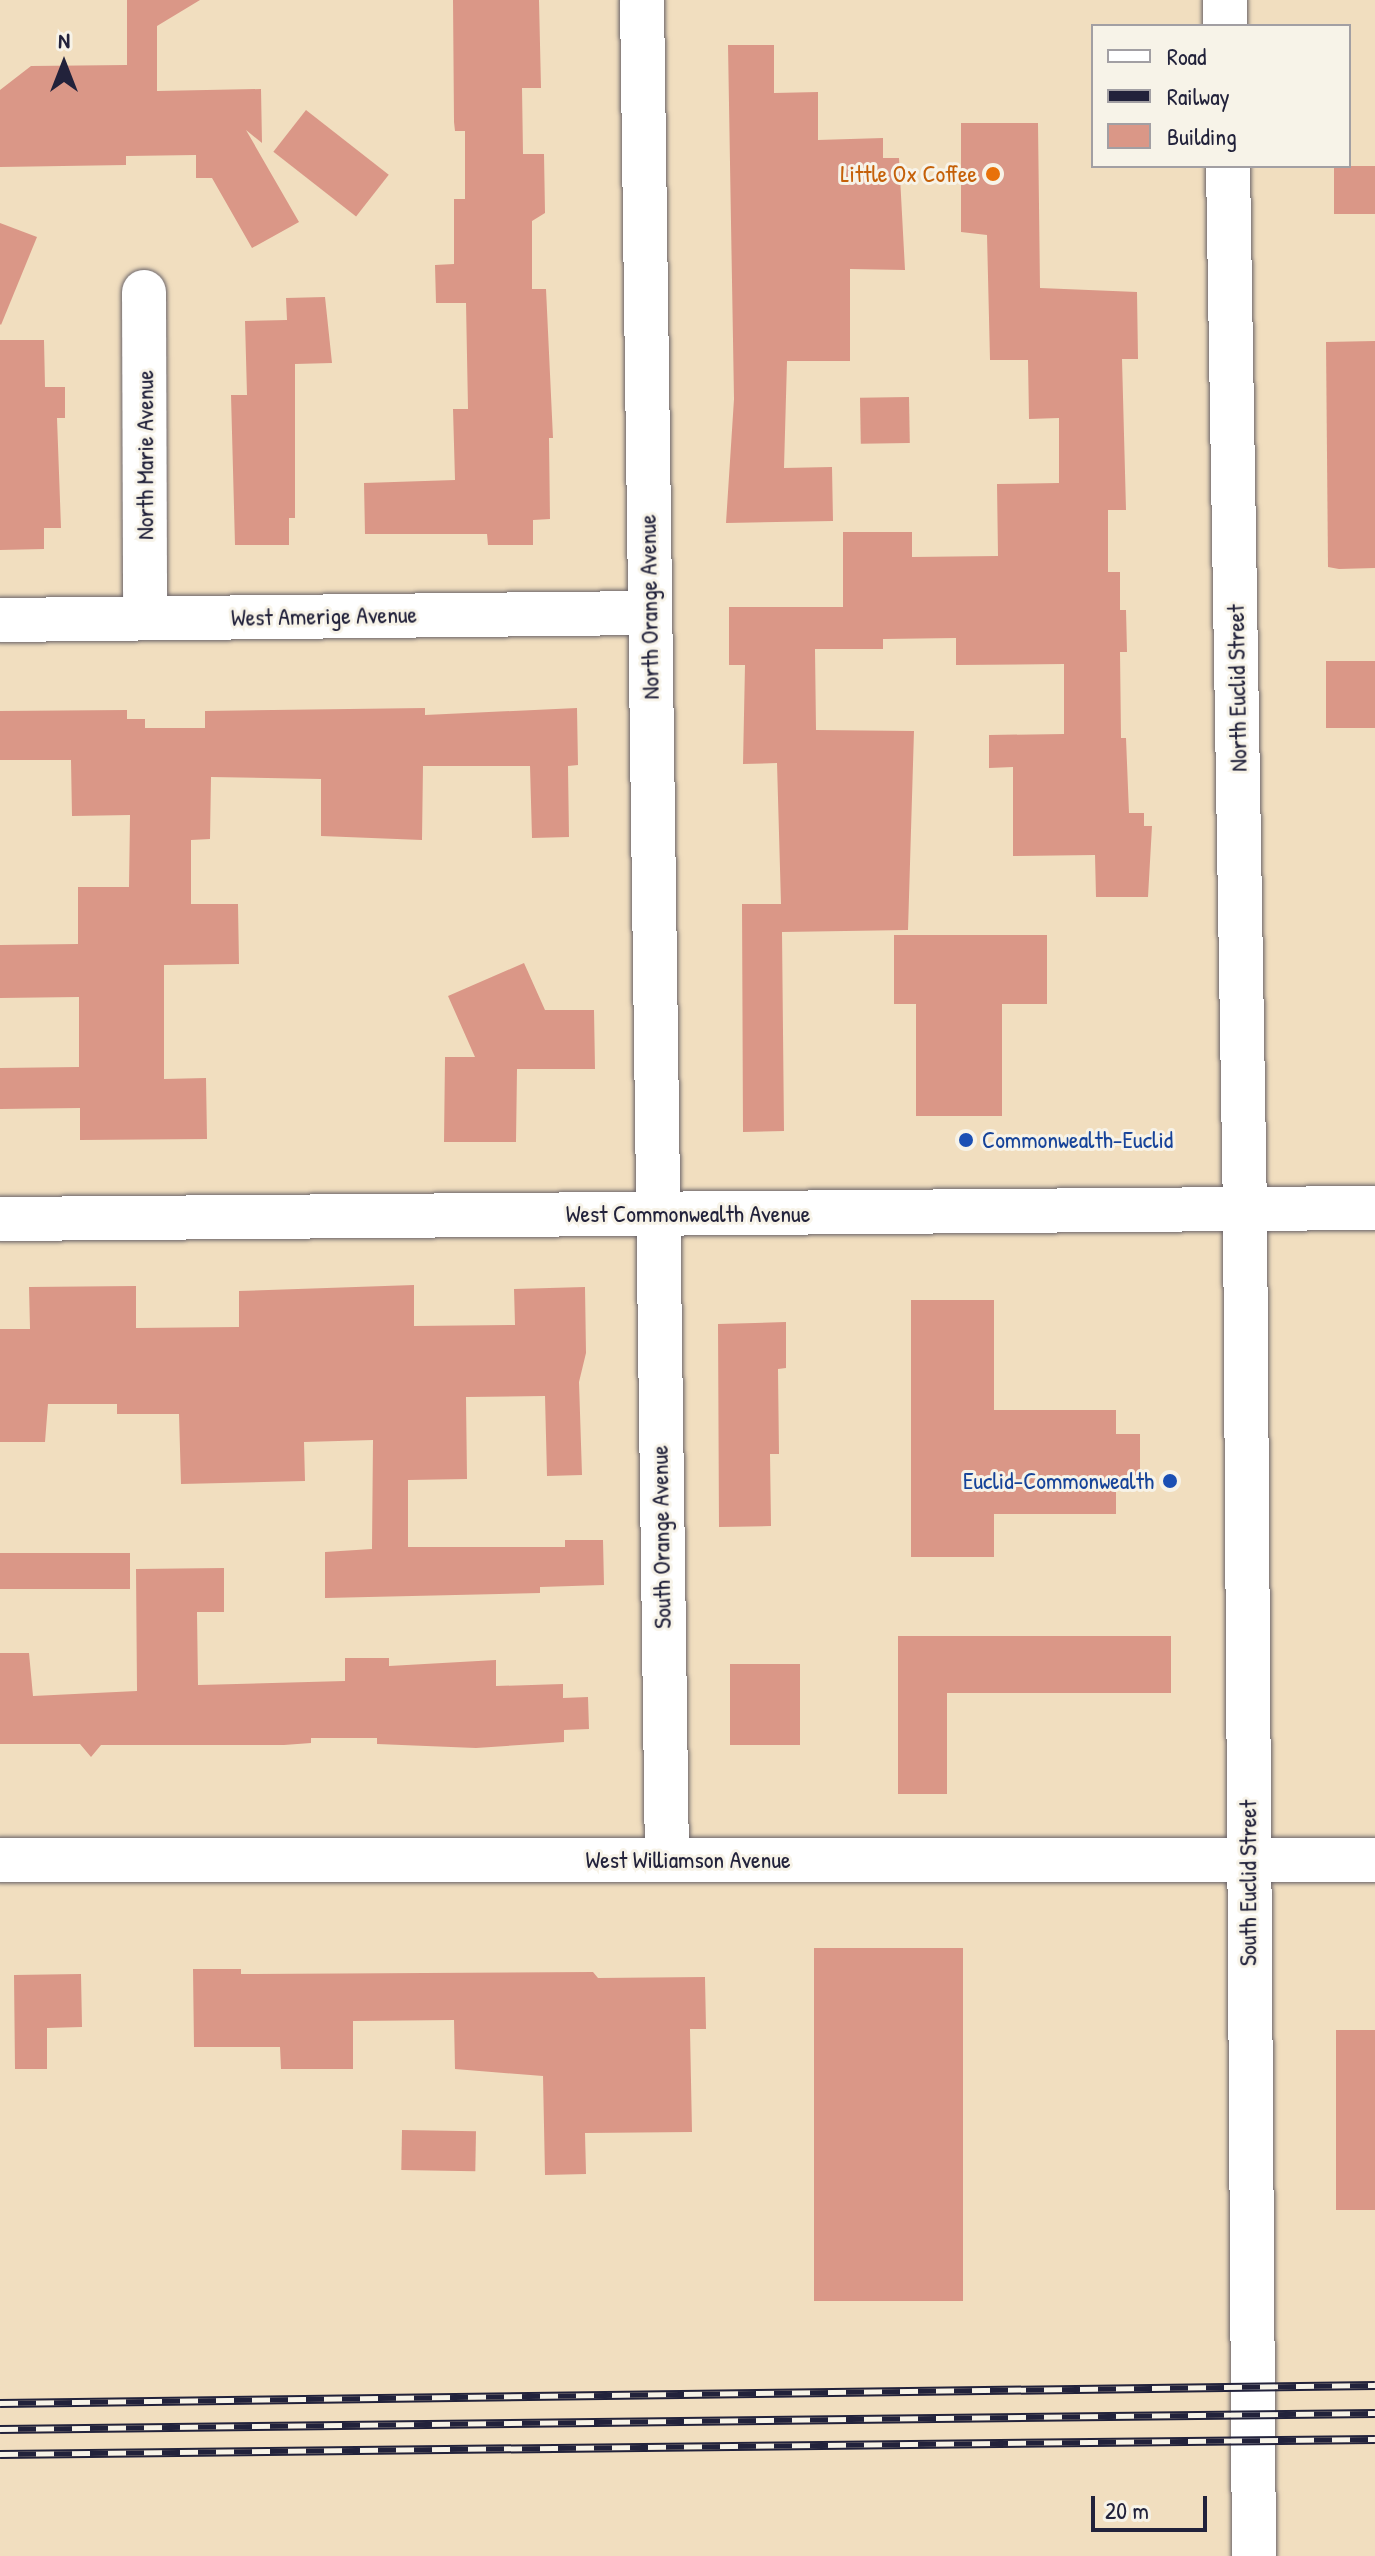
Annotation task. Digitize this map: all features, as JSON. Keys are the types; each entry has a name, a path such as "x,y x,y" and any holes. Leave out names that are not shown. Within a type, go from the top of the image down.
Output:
{"street":[{"name":"North Orange Avenue","path":"642,0 655,1214"},
{"path":"1225,0 1225,24"},
{"name":"North Euclid Street","path":"1228,168 1245,1209"},
{"name":"North Marie Avenue","path":"144,292 145,618"},
{"name":"West Amerige Avenue","path":"0,620 649,613"},
{"name":"West Commonwealth Avenue","path":"0,1219 1375,1208"},
{"name":"South Euclid Street","path":"1245,1209 1254,2556"},
{"name":"South Orange Avenue","path":"655,1214 667,1860"},
{"name":"West Williamson Avenue","path":"0,1860 1375,1860"}],"building":[{"path":"127,0 200,0 157,26 157,91 261,89 262,143 246,130 299,222 252,248 212,178 196,178 196,155 126,156 126,165 0,167 0,90 31,66 127,65"},
{"path":"453,0 539,0 541,88 522,88 523,154 544,154 545,213 532,221 532,289 546,289 553,438 549,438 550,519 533,520 533,545 488,545 487,534 365,534 364,483 455,480 453,409 468,409 466,303 436,303 435,265 454,264 454,199 465,199 465,131 455,131 454,122"},
{"path":"728,45 774,45 774,93 818,92 818,140 883,138 883,158 899,158 905,270 850,269 850,361 787,361 784,468 832,467 833,521 726,523 734,399"},
{"path":"306,110 389,175 356,216 273,152"},
{"path":"961,123 1038,123 1040,288 1137,292 1138,359 1122,359 1126,510 1108,510 1108,572 1120,572 1120,610 1126,610 1127,652 1120,652 1121,738 1126,738 1129,813 1144,813 1144,826 1152,826 1148,897 1096,897 1095,855 1013,856 1013,767 989,768 989,735 1064,734 1064,664 956,665 956,638 883,639 883,649 815,649 816,730 914,731 908,930 782,932 784,1131 743,1132 742,904 781,904 777,763 743,764 745,665 729,665 729,607 843,607 843,532 912,532 912,557 998,556 997,484 1059,483 1059,418 1029,419 1028,360 990,360 987,235 961,232"},
{"path":"1375,166 1375,214 1334,214 1334,168"},
{"path":"0,223 37,237 1,325 0,324"},
{"path":"325,297 332,363 295,364 295,518 289,518 289,545 235,545 231,395 247,395 245,321 287,320 286,298"},
{"path":"0,340 44,340 45,387 65,387 65,418 57,418 61,528 44,528 44,549 0,550"},
{"path":"1375,341 1375,568 1328,567 1326,342"},
{"path":"909,397 910,443 861,444 860,398"},
{"path":"1326,661 1375,661 1375,728 1326,728"},
{"path":"425,708 425,715 577,708 578,765 568,766 569,837 532,838 530,766 423,766 422,840 321,836 321,779 211,777 210,839 191,840 191,904 238,904 239,964 164,965 164,1079 206,1078 207,1139 80,1140 80,1108 0,1109 0,1068 79,1067 79,997 0,998 0,945 78,944 78,887 129,887 130,815 72,816 71,760 0,760 0,711 127,710 127,719 145,719 145,728 205,728 205,711"},
{"path":"894,935 1047,935 1047,1004 1002,1004 1002,1116 916,1116 916,1004 894,1004"},
{"path":"524,963 545,1010 594,1010 595,1069 517,1069 516,1142 444,1142 445,1057 475,1057 448,996"},
{"path":"414,1285 414,1326 515,1325 514,1289 585,1287 586,1353 579,1382 582,1475 547,1476 545,1396 466,1397 467,1479 408,1480 408,1547 565,1547 565,1540 603,1540 604,1585 540,1587 540,1593 325,1598 325,1552 372,1549 373,1440 304,1442 305,1481 181,1484 179,1414 117,1414 117,1404 48,1404 45,1442 0,1442 0,1329 30,1329 29,1287 136,1286 136,1328 239,1327 239,1291"},
{"path":"911,1300 994,1300 994,1410 1116,1410 1116,1434 1140,1434 1140,1488 1116,1488 1116,1514 994,1514 994,1557 911,1557"},
{"path":"786,1322 786,1368 778,1369 779,1454 770,1454 771,1526 719,1527 718,1324"},
{"path":"0,1553 130,1553 130,1589 0,1589"},
{"path":"224,1568 224,1612 197,1612 198,1685 345,1681 345,1658 389,1658 389,1666 496,1660 496,1686 563,1684 563,1698 588,1697 589,1729 564,1730 564,1742 476,1748 377,1744 377,1738 311,1738 311,1743 284,1745 101,1745 91,1757 80,1744 0,1744 0,1653 29,1653 33,1696 137,1691 136,1569"},
{"path":"898,1636 1171,1636 1171,1693 947,1693 947,1794 898,1794"},
{"path":"730,1664 800,1664 800,1745 730,1745"},
{"path":"814,1948 963,1948 963,2301 814,2301"},
{"path":"193,1969 241,1969 241,1974 593,1972 598,1978 705,1977 706,2029 690,2029 692,2132 585,2133 586,2174 545,2175 543,2076 455,2069 454,2020 353,2021 353,2069 281,2069 280,2047 194,2047"},
{"path":"81,1974 82,2027 47,2028 47,2069 15,2069 14,1975"},
{"path":"1336,2030 1375,2030 1375,2210 1336,2210"},
{"path":"402,2130 476,2131 475,2171 401,2170"}],"railway":[{"path":"0,2403 1375,2385"},
{"path":"0,2429 1375,2413"},
{"path":"0,2454 1375,2439"}],"place":[{"name":"Little Ox Coffee","path":"993,174"},
{"name":"Commonwealth-Euclid","path":"966,1140"},
{"name":"Euclid-Commonwealth","path":"1170,1481"}]}
